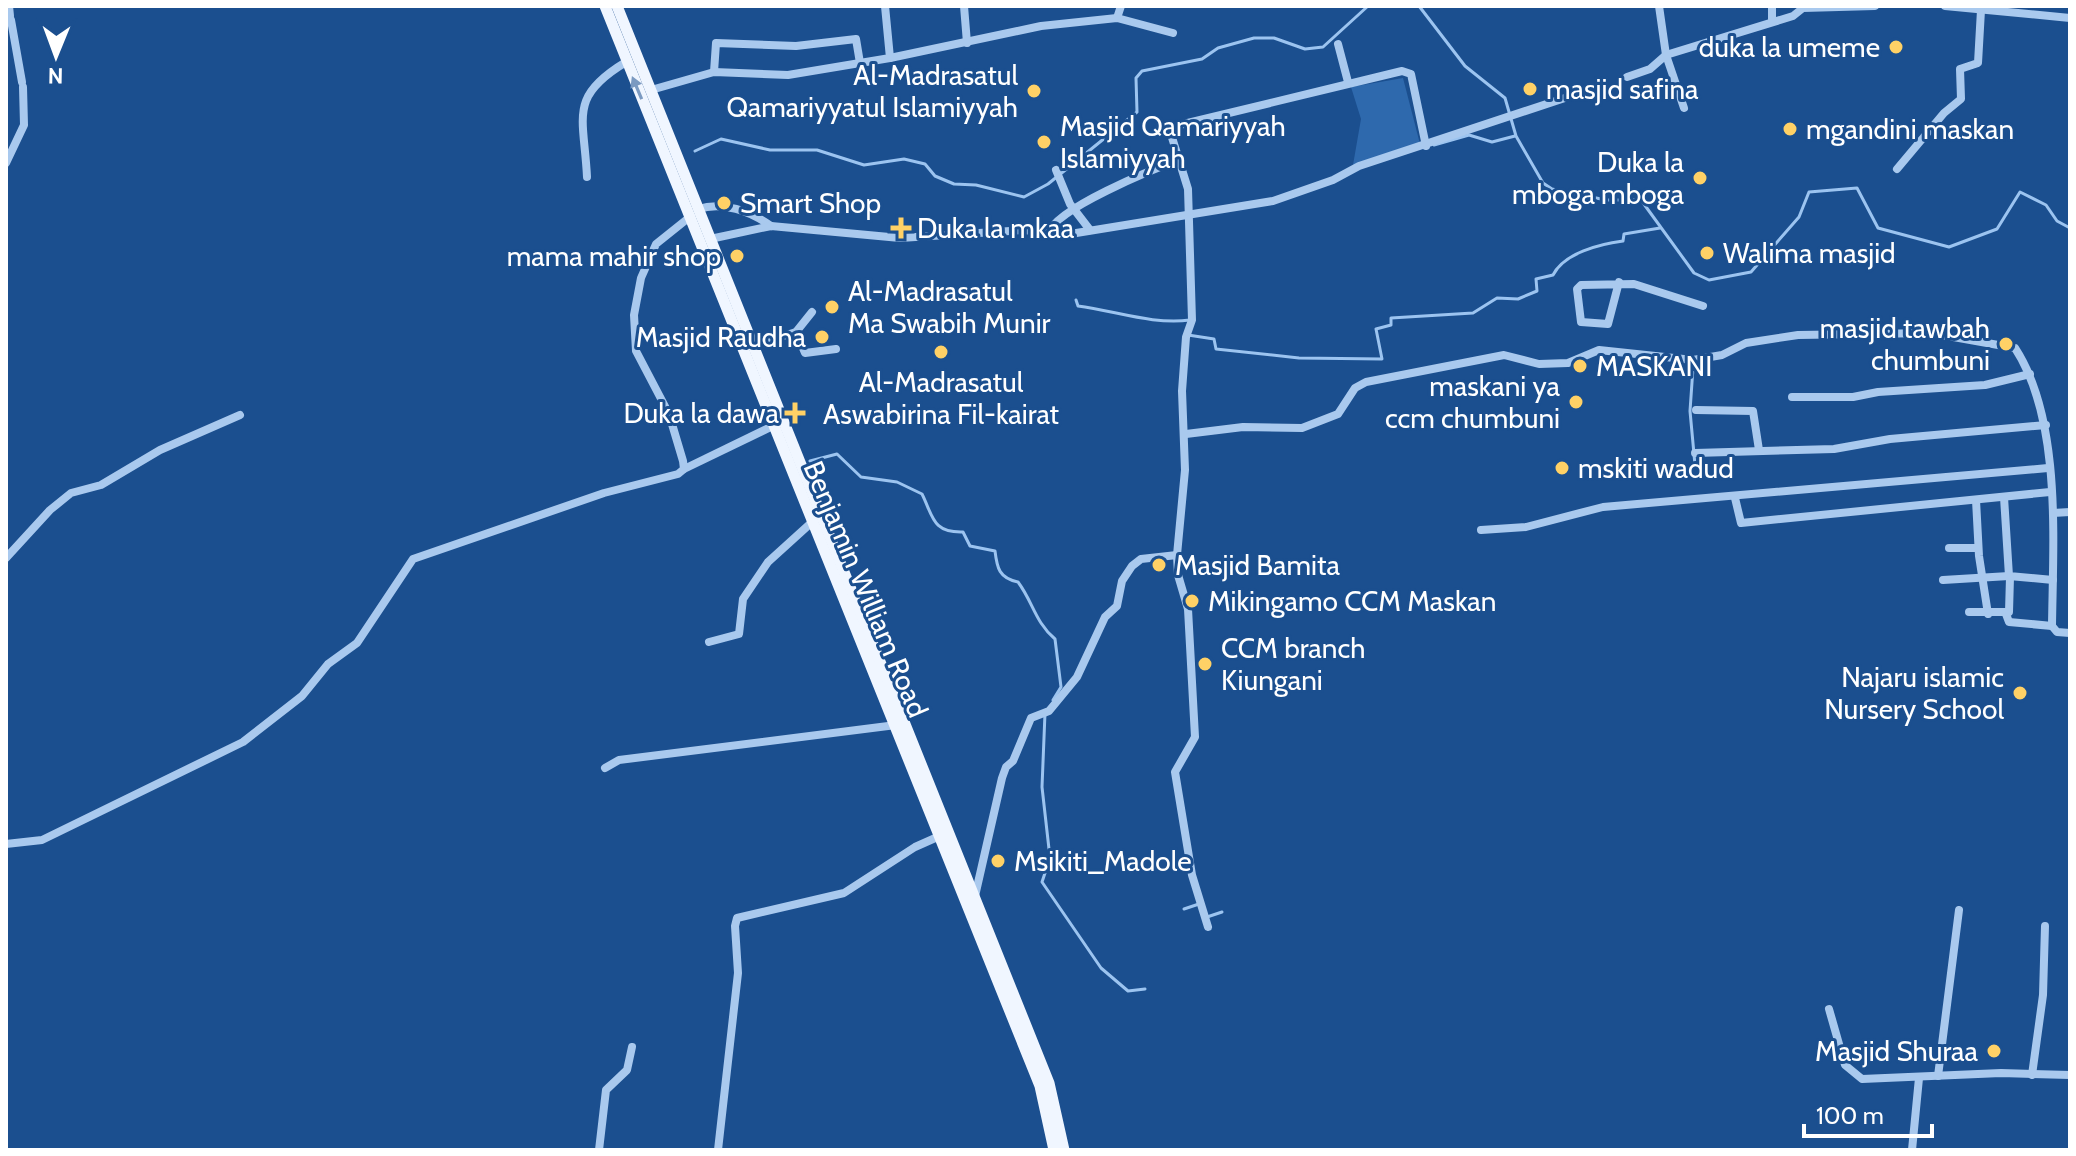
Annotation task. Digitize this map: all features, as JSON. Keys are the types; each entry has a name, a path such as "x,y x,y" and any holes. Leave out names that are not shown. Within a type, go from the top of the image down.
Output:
{"main road":[{"name":"Benjamin William Road","path":"605,6 626,62 694,212 710,239 753,346 811,523 896,725 975,896 1049,1083 1064,1150"},
{"name":"Benjamin William Road","path":"617,6 778,424 945,833 1040,1086 1054,1150"}],"street":[{"path":"885,6 890,58"},
{"path":"964,6 967,43"},
{"path":"1117,18 1121,6"},
{"path":"1659,6 1666,55 1684,108"},
{"path":"1772,6 1772,19"},
{"path":"1627,77 1650,69 1666,55 1742,33 1772,19 1793,16 1803,8 1875,6"},
{"path":"1945,6 2070,18"},
{"path":"1897,169 1944,113 1961,99 1960,69 1978,63 1981,10"},
{"path":"6,163 24,125 26,103 10,14"},
{"path":"651,90 714,72 788,75 890,58 1041,26 1117,18 1173,33"},
{"path":"714,72 716,43 796,46 854,39 860,63"},
{"path":"1338,44 1348,82"},
{"path":"587,177 584,104 588,90 626,62"},
{"path":"1208,927 1192,875 1175,772 1195,737 1188,609 1177,555 1184,512 1186,434 1182,391 1186,337 1192,320 1189,215 1185,176 1171,127 1402,71 1411,74 1426,146"},
{"path":"710,239 771,226 900,238 984,232 1064,235 1273,201 1333,180 1359,166 1592,89"},
{"path":"1049,233 1060,216 1129,180 1179,160"},
{"path":"1056,170 1075,210 1090,230"},
{"path":"684,469 669,414 636,351 634,315 641,278 656,244 694,212 718,204 759,217 771,226"},
{"path":"1619,282 1608,324 1581,322 1579,286 1619,282 1667,292 1703,306"},
{"path":"753,346 796,332 812,312"},
{"path":"796,332 805,353 836,349"},
{"path":"1186,434 1243,427 1302,428 1338,414 1355,388 1366,382 1504,355 1539,364 1568,363 1599,350 1693,360 1722,355 1746,343 1798,335 1931,333 2015,348 2030,374 2043,407 2046,425 2053,513 2052,626 2057,632 2070,633"},
{"path":"1792,397 1853,397 1878,392 1985,385 2030,374"},
{"path":"1696,410 1753,411 1759,450"},
{"path":"6,558 50,510 71,493 101,485 160,450 240,415"},
{"path":"6,844 42,840 243,742 302,696 328,664 357,643 413,559 604,493 678,474 778,424"},
{"path":"1695,453 1834,449 1890,439 2046,425"},
{"path":"1481,530 1526,527 1603,507 1735,498 2048,468"},
{"path":"1735,498 1741,523 2050,492"},
{"path":"1969,612 2006,614 2010,610 2004,497"},
{"path":"1976,500 1978,548 1988,614"},
{"path":"2053,513 2070,512"},
{"path":"709,642 739,634 743,599 768,562 811,523"},
{"path":"1949,548 1978,548"},
{"path":"975,896 1006,767 1013,761 1031,718 1046,712 1088,659 1105,617 1117,606 1122,581 1132,566 1141,559 1177,555"},
{"path":"1943,580 2010,577 2053,580"},
{"path":"2006,614 2009,622 2052,626"},
{"path":"605,768 619,760 896,725"},
{"path":"718,1150 738,973 737,918 844,893 915,847 945,833"},
{"path":"1938,1076 1959,910"},
{"path":"2032,1075 2043,995 2045,926"},
{"path":"1829,1009 1850,1072 1862,1079 2070,1075"},
{"path":"599,1150 606,1090 627,1070 632,1047"},
{"path":"1912,1150 1919,1078"}],"shaded area":[{"path":"1403,78 1420,144 1353,165 1361,119 1351,87"}],"waterway":[{"path":"695,151 721,139 770,150 817,150 864,165 904,159 925,164 935,176 954,184 976,185 1024,197 1048,184 1137,112 1136,78 1142,71 1202,59 1218,48 1254,38 1274,38 1305,49 1323,47 1368,6"},
{"path":"1419,6 1465,66 1505,98 1516,136 1543,183 1552,189 1606,200 1641,200 1694,273 1709,280 1751,272 1799,217 1809,192 1857,188 1878,228 1949,247 1997,229 2020,192 2046,205 2057,221 2070,228"},
{"path":"1434,145 1469,135 1492,142 1515,136"},
{"path":"1188,335 1214,339 1216,349 1299,358 1382,359 1376,329 1391,325 1391,318 1473,313 1497,298 1518,299 1537,291 1536,279 1553,275 1574,255 1623,241 1624,234 1660,228"},
{"path":"1076,300 1078,306 1134,317 1162,321 1190,320"},
{"path":"1693,368 1690,411 1695,465"},
{"path":"810,461 837,454 861,477 897,482 922,494 939,526 945,530 963,532 970,546 995,551 1000,571 1018,582 1043,626 1055,639 1061,687 1053,700"},
{"path":"1045,713 1042,787 1050,858 1042,882 1101,968 1128,991 1145,989"},
{"path":"1184,909 1199,904"},
{"path":"1207,917 1222,912"}],"place":[{"name":"duka la umeme","path":"1896,47"},
{"name":"masjid safina","path":"1530,89"},
{"name":"Al-Madrasatul Qamariyyatul Islamiyyah","path":"1034,91"},
{"name":"mgandini maskan","path":"1790,129"},
{"name":"Masjid Qamariyyah Islamiyyah","path":"1044,142"},
{"name":"Duka la mboga mboga","path":"1700,178"},
{"name":"Smart Shop","path":"724,203"},
{"name":"Duka la mkaa","path":"901,228"},
{"name":"Walima masjid","path":"1707,253"},
{"name":"mama mahir shop","path":"737,256"},
{"name":"Al-Madrasatul Ma Swabih Munir","path":"832,307"},
{"name":"Masjid Raudha","path":"822,337"},
{"name":"masjid tawbah chumbuni","path":"2006,344"},
{"name":"Al-Madrasatul Aswabirina Fil-kairat","path":"941,352"},
{"name":"MASKANI","path":"1580,366"},
{"name":"maskani ya ccm chumbuni","path":"1576,402"},
{"name":"Duka la dawa","path":"795,413"},
{"name":"mskiti wadud","path":"1562,468"},
{"name":"Masjid Bamita","path":"1159,565"},
{"name":"Mikingamo CCM Maskan","path":"1192,601"},
{"name":"CCM branch Kiungani","path":"1205,664"},
{"name":"Najaru islamic Nursery School","path":"2020,693"},
{"name":"Msikiti_Madole","path":"998,861"},
{"name":"Masjid Shuraa","path":"1994,1051"}]}
